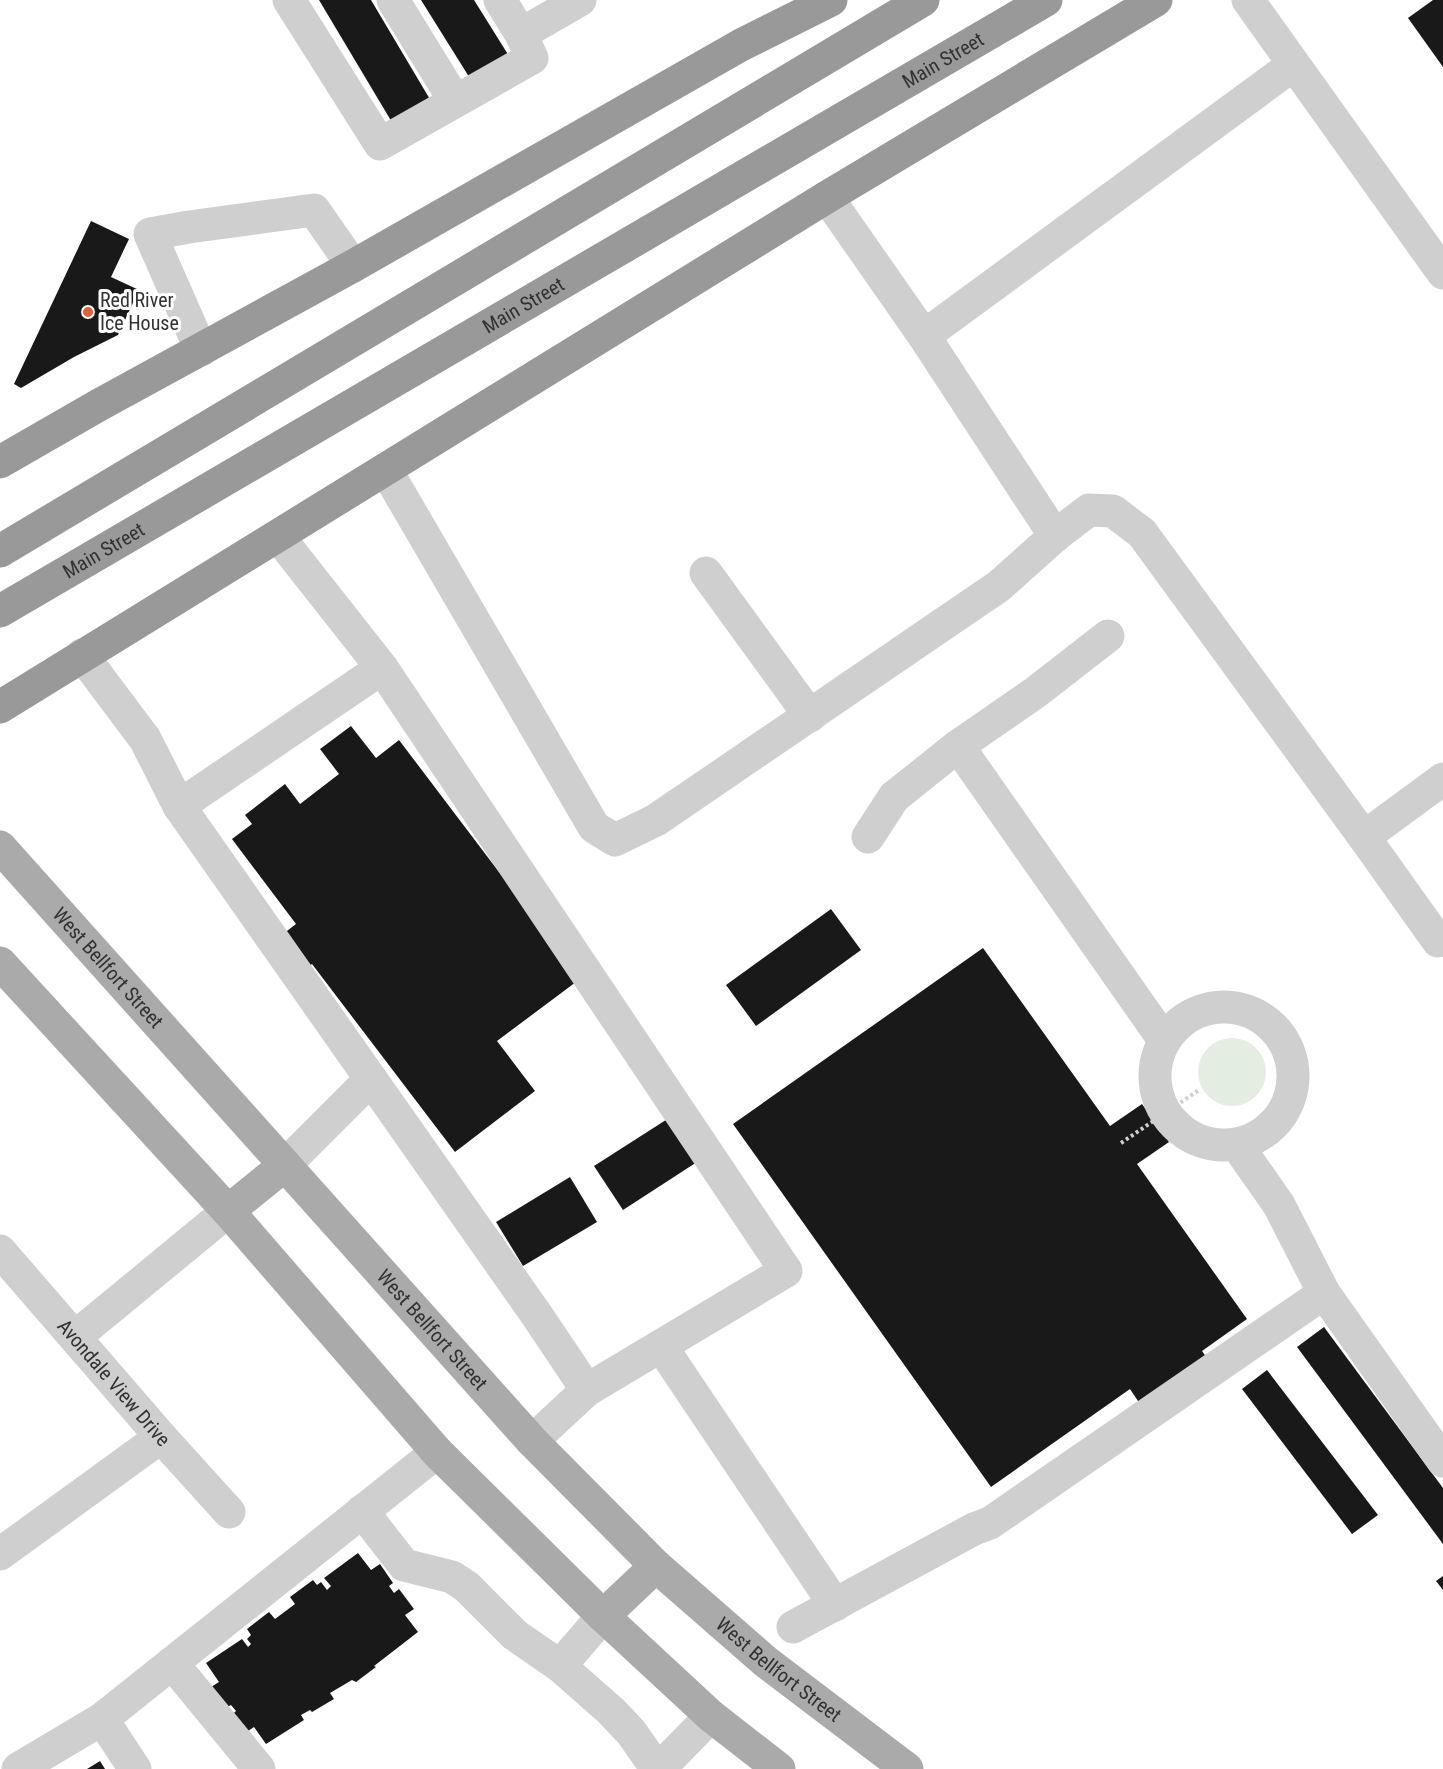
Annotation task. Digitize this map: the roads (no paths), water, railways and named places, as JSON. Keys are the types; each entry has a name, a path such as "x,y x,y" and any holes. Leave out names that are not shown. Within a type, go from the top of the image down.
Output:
{"highway":[{"path":"0,462 353,266 741,45 831,0"},
{"path":"0,551 923,0"},
{"name":"Main Street","path":"10,605 1046,0"},
{"path":"8,697 82,655 278,536 827,197 1156,0"}],"main road":[{"name":"West Bellfort Street","path":"0,847 532,1441 656,1566 766,1662 908,1769"},
{"path":"0,963 228,1211 437,1452 603,1616 711,1716 779,1769"},
{"path":"228,1211 285,1165"},
{"path":"603,1616 656,1566"}],"street":[{"path":"289,0 380,144 532,58 521,34 500,0"},
{"path":"393,0 455,101"},
{"path":"521,34 580,0"},
{"path":"1248,0 1443,273"},
{"path":"924,336 1293,65"},
{"path":"827,197 924,336 1055,536"},
{"path":"201,350 150,234 314,210 353,266"},
{"path":"386,470 594,827 615,840 656,820 999,586 1055,536 1089,510 1113,511 1142,533 1438,941 1443,937"},
{"path":"278,536 382,668 786,1271 587,1390 532,1441"},
{"path":"706,573 810,716"},
{"path":"868,837 894,797 957,746 1036,692 1108,636"},
{"path":"82,655 145,739 180,806 587,1390"},
{"path":"180,806 382,668"},
{"path":"957,746 1164,1040"},
{"path":"1364,837 1443,779"},
{"path":"1222,1007 1244,1010 1265,1020 1282,1037 1291,1058 1294,1081 1289,1103 1277,1123 1259,1137 1237,1145 1215,1146 1192,1139 1174,1125 1165,1113 1154,1084 1155,1062 1164,1040 1179,1023 1198,1011 1222,1007"},
{"path":"285,1165 371,1079"},
{"path":"1237,1145 1279,1205 1324,1293 1443,1461"},
{"path":"75,1337 228,1211"},
{"name":"Avondale View Drive","path":"0,1251 229,1512"},
{"path":"793,1628 990,1523 1324,1293"},
{"path":"661,1346 835,1605"},
{"path":"0,1554 161,1437"},
{"path":"18,1769 102,1719 437,1452"},
{"path":"362,1511 404,1565 452,1577 467,1587 515,1635 560,1666 611,1711 658,1769 711,1716"},
{"path":"560,1666 603,1616"},
{"path":"172,1663 259,1769"},
{"path":"102,1719 135,1769"}],"place":[{"name":"Red River Ice House","path":"88,312"}]}
